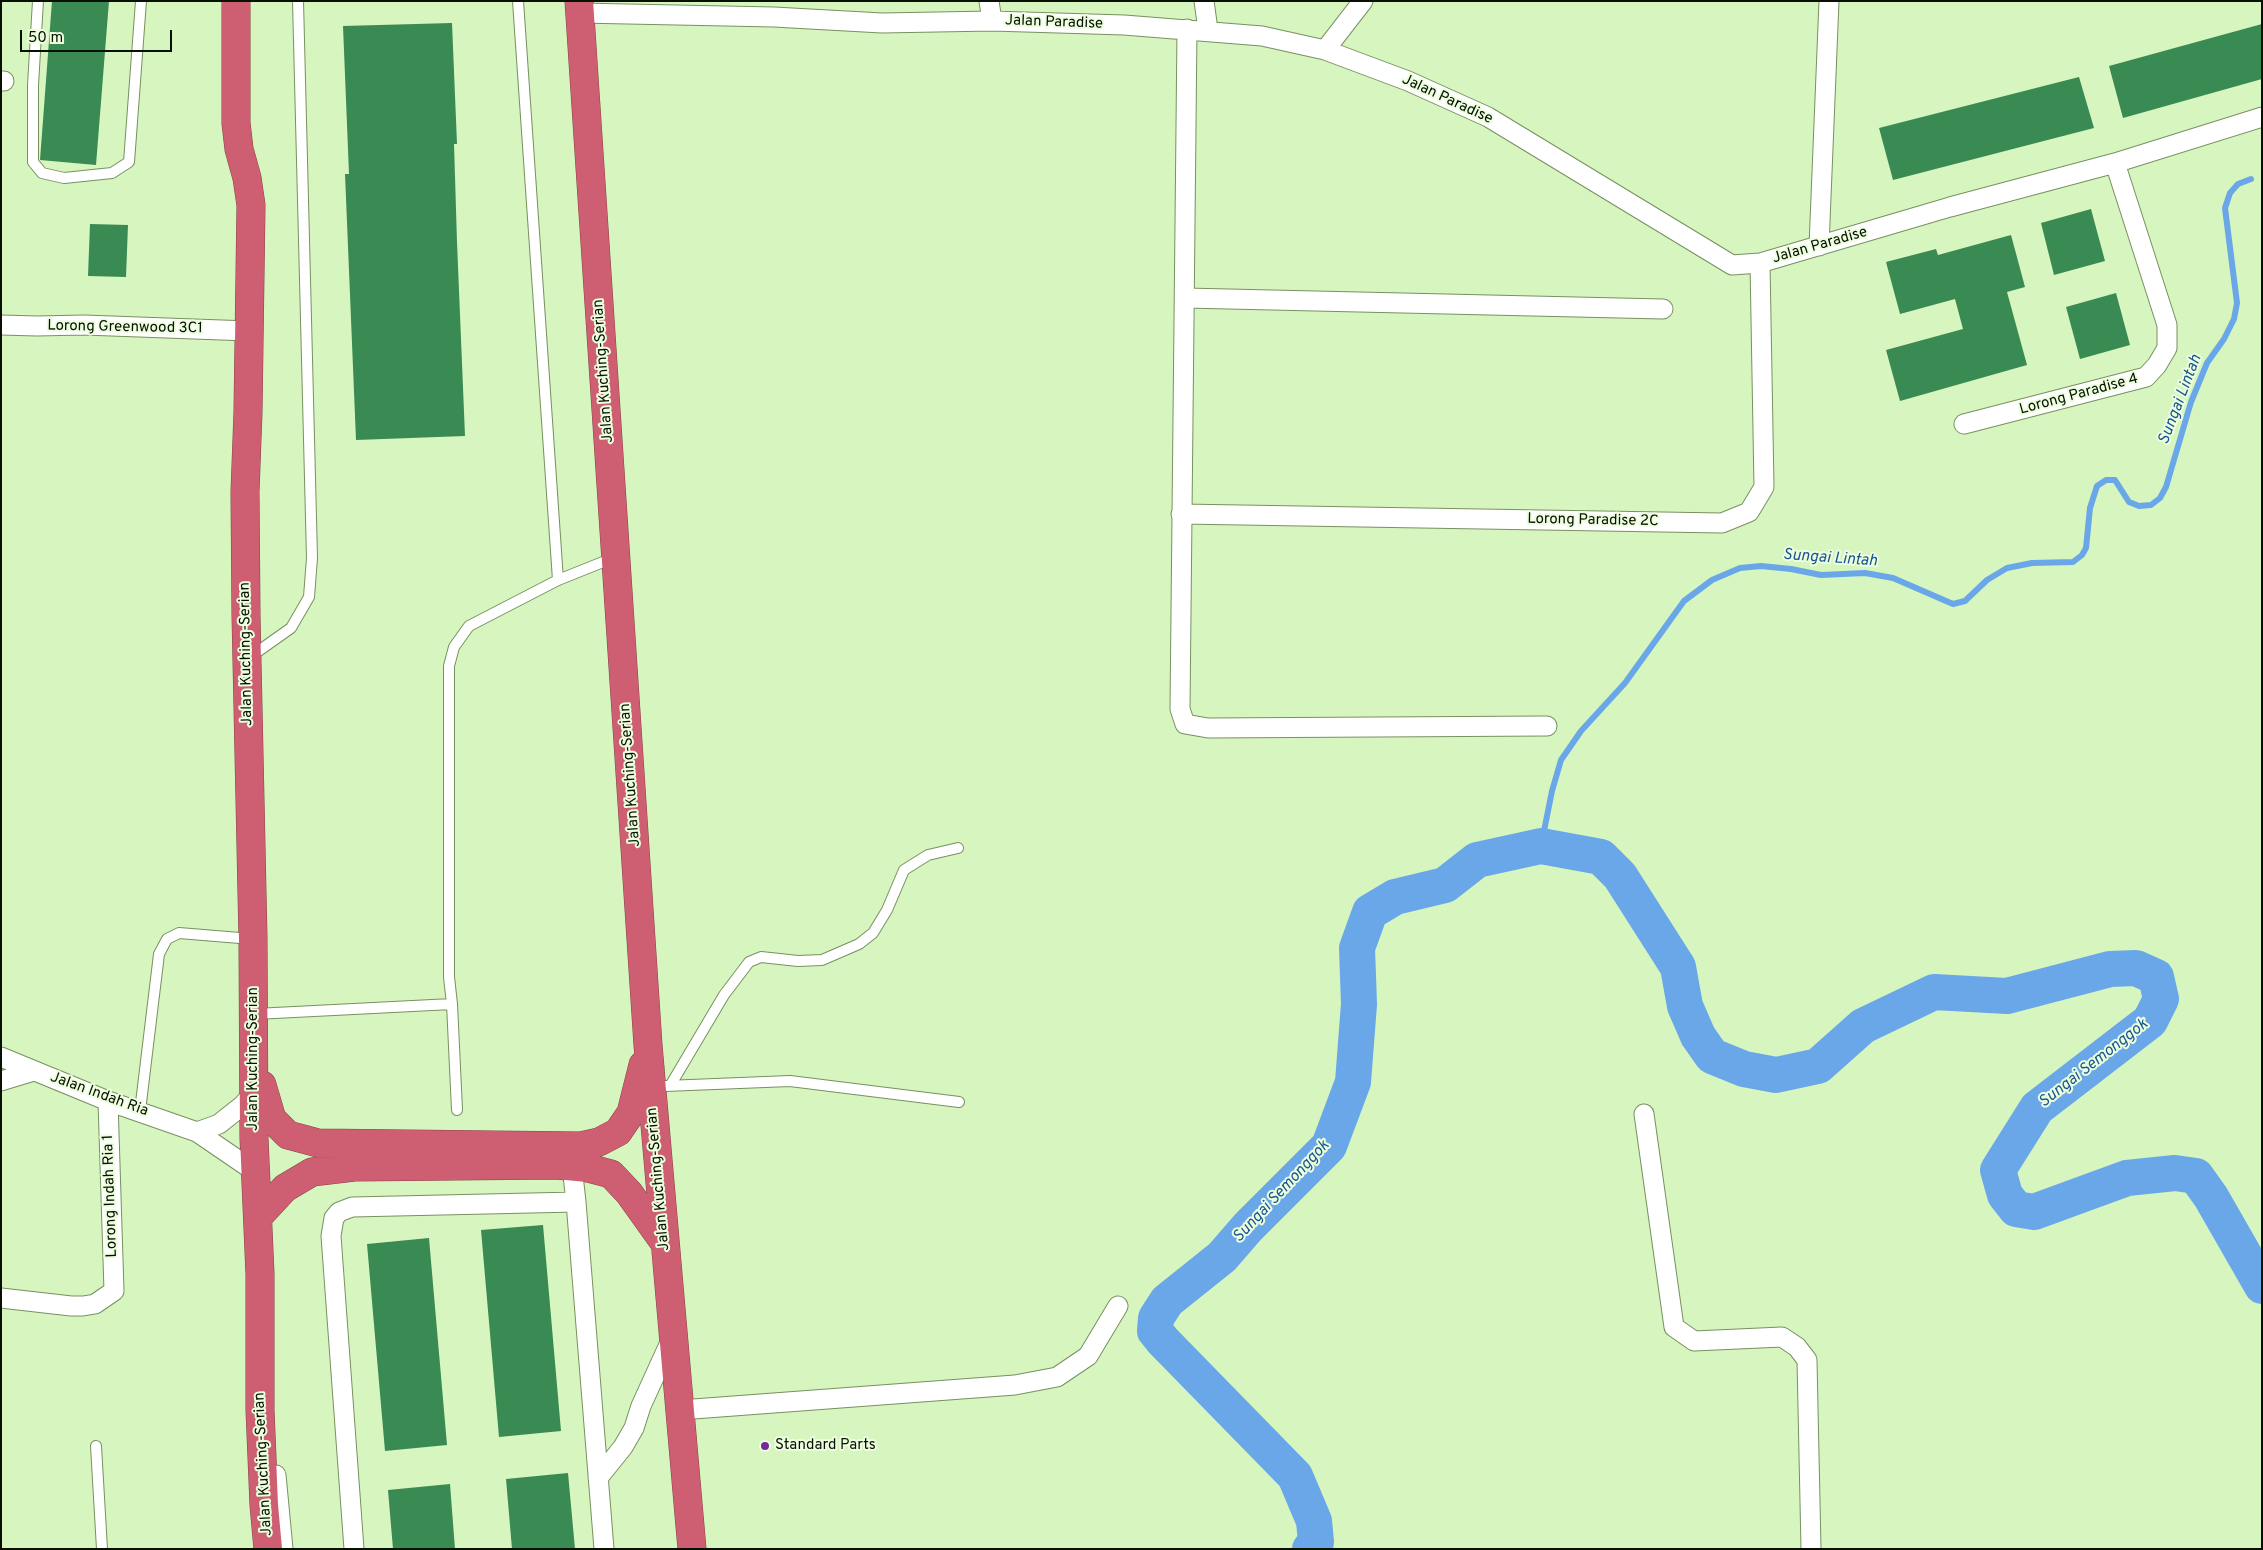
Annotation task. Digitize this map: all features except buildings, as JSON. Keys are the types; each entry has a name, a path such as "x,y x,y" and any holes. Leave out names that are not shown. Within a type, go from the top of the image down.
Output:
{"highway":[{"name":"Jalan Kuching-Serian","path":"236,1 236,123 239,149 247,178 251,205 244,492 253,939 254,1138 259,1216 260,1419 268,1549"},
{"name":"Jalan Kuching-Serian","path":"579,7 648,1045 661,1086 664,1242 674,1335 692,1549"},
{"path":"254,1060 272,1119 288,1135 318,1143 581,1146 599,1142 618,1132 631,1112 648,1045"},
{"path":"259,1216 285,1188 312,1172 354,1166 556,1164 588,1168 610,1174 629,1193 664,1242"}],"street":[{"path":"989,1 992,21"},
{"path":"1204,1 1208,30"},
{"path":"1325,50 1363,1"},
{"path":"1819,246 1829,1"},
{"name":"Jalan Paradise","path":"579,7 773,9 882,23 992,21 1208,30 1262,36 1325,50 1408,81 1488,117 1732,264 1760,263 2115,163 2262,117"},
{"path":"1187,29 1180,709 1185,724 1208,728 1546,726"},
{"name":"Lorong Paradise 4","path":"1964,424 2146,378 2157,365 2167,348 2167,325 2115,163"},
{"name":"Lorong Paradise 2C","path":"1182,514 1700,523 1722,523 1731,520 1749,512 1764,487 1760,263"},
{"path":"1185,298 1663,309"},
{"name":"Lorong Greenwood 3C1","path":"1,324 249,331"},
{"name":"Jalan Indah Ria","path":"1,1057 108,1100 197,1132 257,1173"},
{"path":"1,1080 34,1071"},
{"path":"197,1132 219,1124 244,1105 254,1092"},
{"name":"Lorong Indah Ria 1","path":"1,1298 83,1306 95,1304 114,1291 108,1100"},
{"path":"1644,1114 1674,1327 1694,1340 1782,1337 1796,1347 1807,1360 1811,1549"},
{"path":"572,1166 604,1549"},
{"path":"354,1549 331,1236 334,1218 339,1212 352,1207 576,1202"},
{"path":"260,1284 272,1384 273,1438 283,1549"},
{"path":"680,1410 1015,1386 1057,1377 1088,1356 1118,1306"},
{"path":"598,1478 624,1447 674,1335"}],"lane":[{"path":"38,1 33,162 42,172 64,178 112,173 129,162 141,1"},
{"path":"247,659 291,628 309,597 312,558 298,1"},
{"path":"518,1 558,580"},
{"path":"457,1110 449,977 448,666 454,647 469,626 558,580 616,556"},
{"path":"661,1086 749,962 761,957 798,962 822,960 859,944 873,933 887,910 904,870 928,855 958,848"},
{"path":"140,1111 159,954 167,939 179,933 253,939"},
{"path":"254,1014 452,1004"},
{"path":"661,1086 790,1081 959,1102"},
{"path":"96,1446 102,1549"}],"waterway":[{"name":"Sungai Lintah","path":"1541,846 1552,791 1561,760 1581,731 1625,683 1684,601 1712,580 1740,568 1761,566 1821,575 1865,573 1893,578 1953,604 1965,601 1987,580 2007,568 2032,563 2073,562 2082,555 2086,548 2090,508 2097,486 2106,480 2115,480 2129,502 2139,506 2151,505 2160,498 2166,487 2191,402 2207,363 2224,339 2234,319 2237,303 2225,208 2230,193 2238,184 2251,179"},
{"name":"Sungai Semonggok","path":"1310,1549 1316,1542 1314,1521 1295,1476 1163,1341 1155,1331 1156,1318 1167,1301 1222,1257 1248,1227 1329,1146 1353,1082 1359,1004 1357,948 1370,912 1395,897 1445,885 1477,860 1541,846 1601,857 1620,876 1678,967 1685,1006 1698,1036 1712,1056 1744,1069 1776,1075 1818,1066 1863,1026 1934,992 2007,996 2110,969 2136,968 2156,977 2161,999 2150,1021 2037,1108 1998,1170 2005,1195 2016,1209 2034,1212 2127,1178 2175,1173 2196,1176 2211,1197 2262,1286"}],"place":[{"name":"Standard Parts","path":"765,1446"}]}
